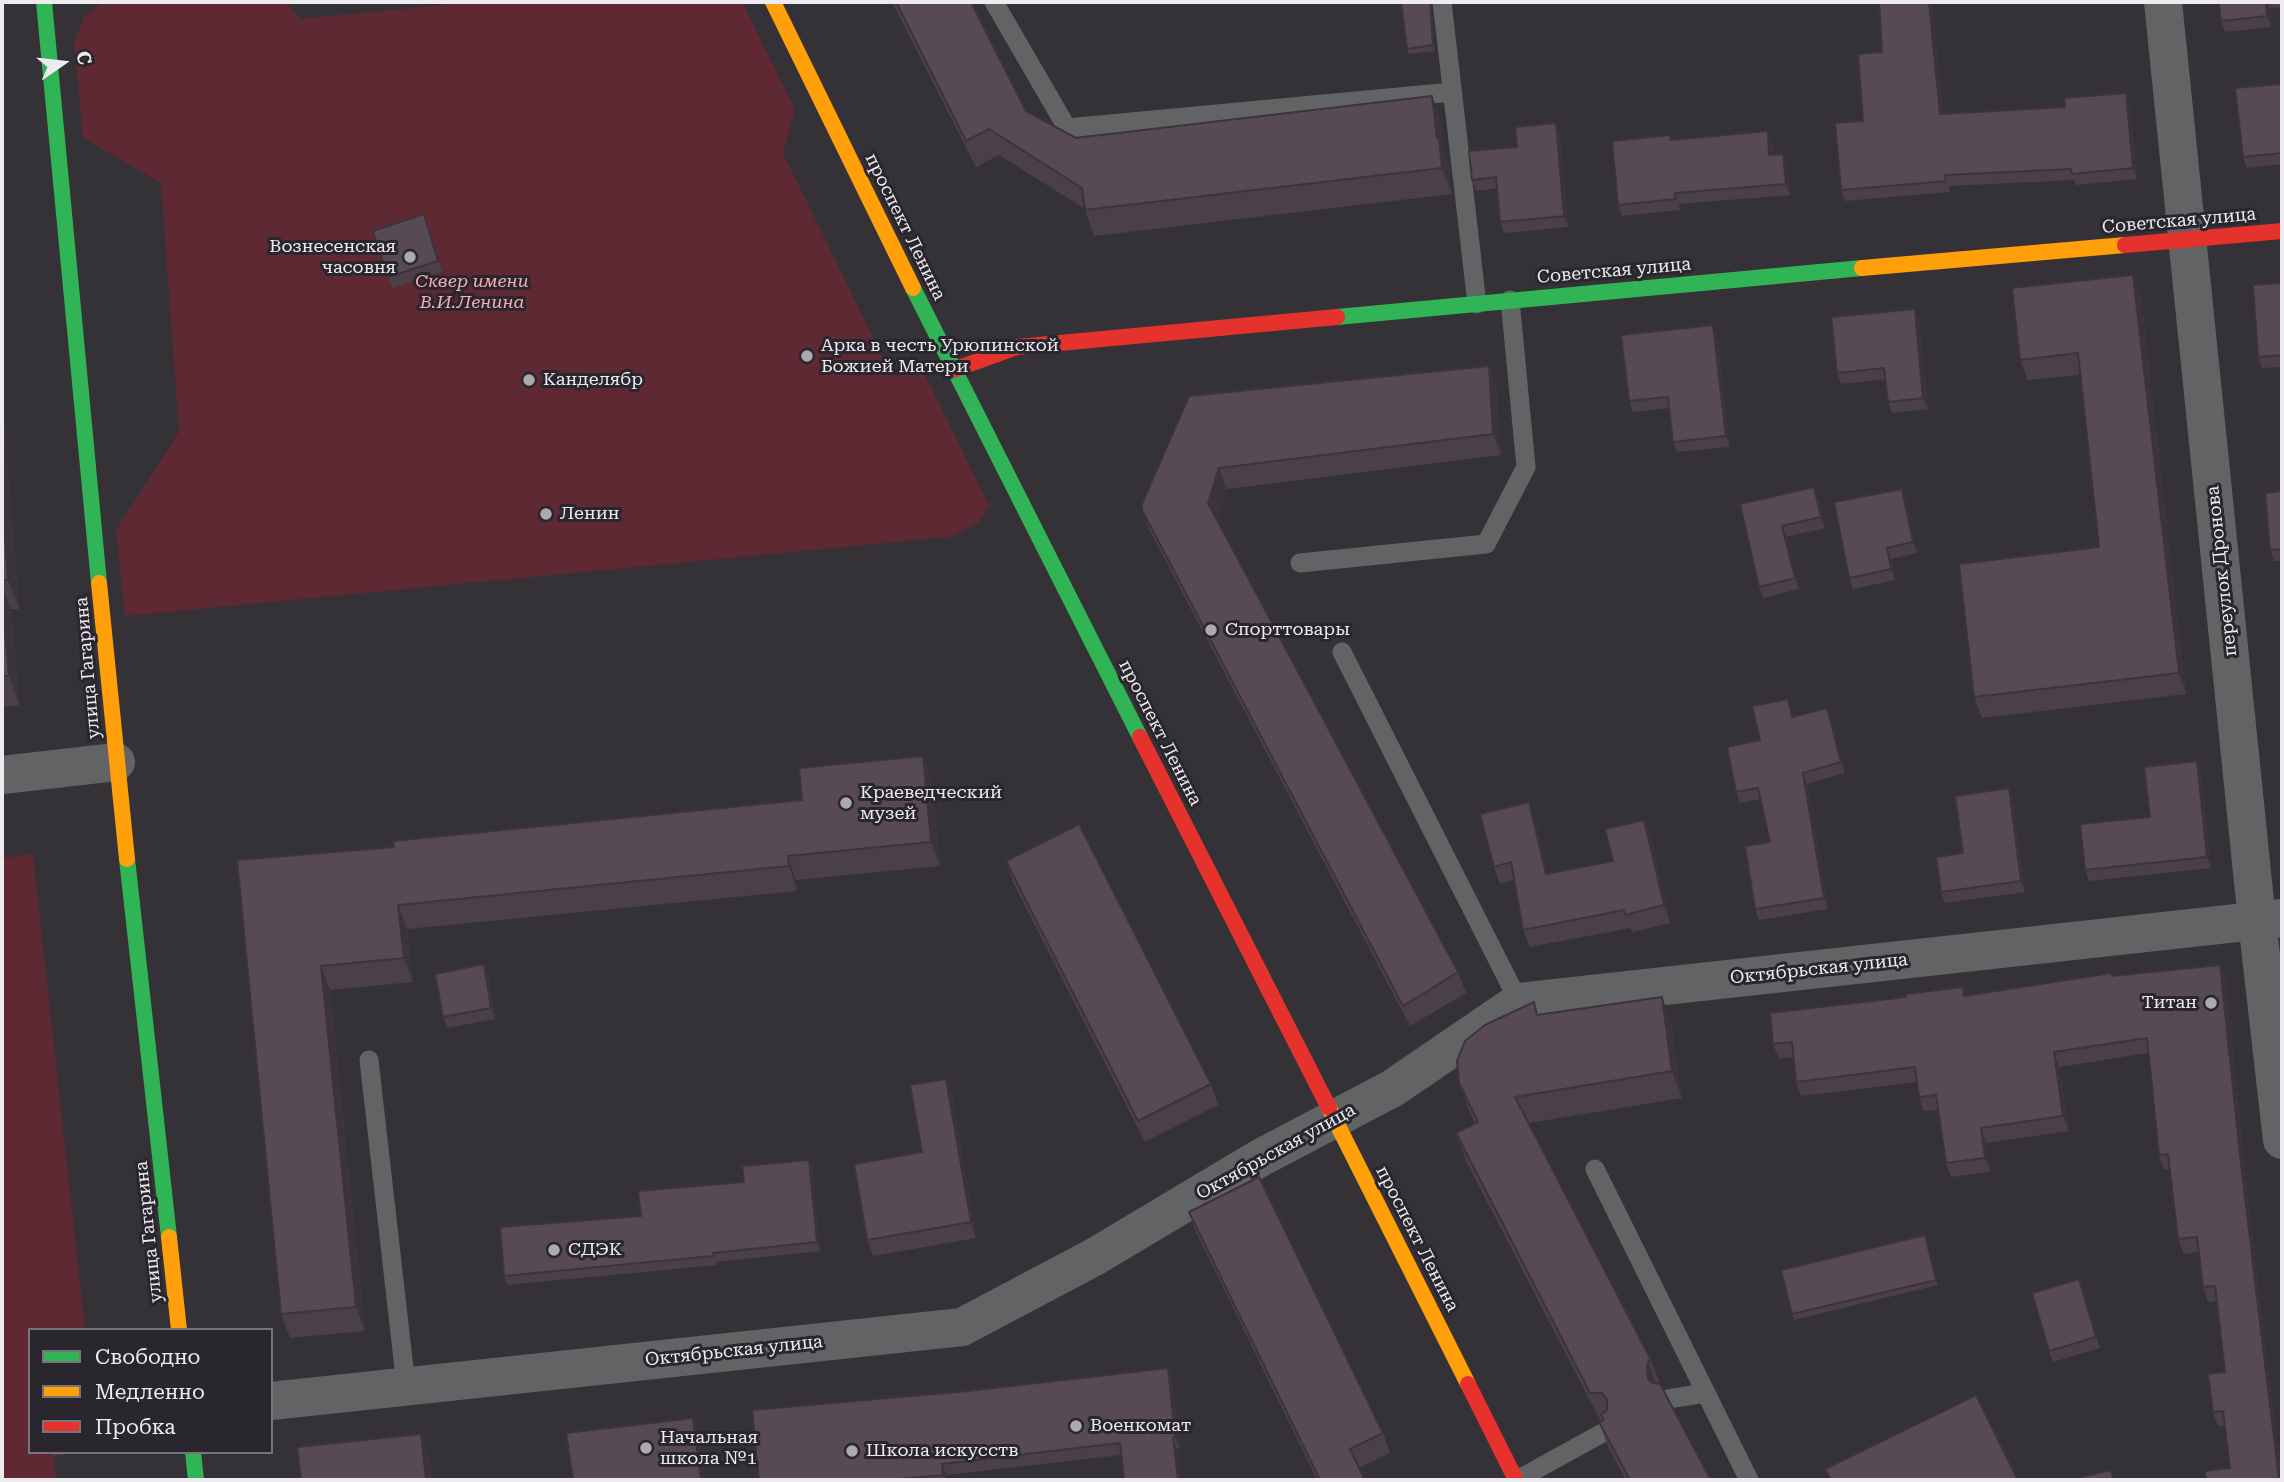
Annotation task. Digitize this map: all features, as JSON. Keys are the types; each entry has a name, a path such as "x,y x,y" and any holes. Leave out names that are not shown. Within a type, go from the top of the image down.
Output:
{"main road":[{"name":"улица Гагарина","path":"44,2 116,762 179,1328"},
{"name":"проспект Ленина","path":"772,2 953,370 1516,1480"},
{"name":"Советская улица","path":"953,370 1017,347 2282,231"},
{"path":"193,1454 197,1480"}],"street":[{"name":"переулок Дронова","path":"2163,2 2188,239 2269,919 2282,1140"},
{"path":"2,775 116,762"},
{"name":"Октябрьская улица","path":"273,1401 962,1327 1096,1256 1260,1158 1393,1088 1519,1002 2269,919"}],"lane":[{"path":"994,2 1067,128 1452,92"},
{"path":"1442,2 1477,304"},
{"path":"1300,563 1486,544 1526,467 1510,300"},
{"path":"1342,652 1519,1002"},
{"path":"369,1060 406,1386"},
{"path":"1595,1169 1749,1480"},
{"path":"1668,1399 1706,1393"},
{"path":"1516,1480 1606,1431"}],"green space":[{"name":"Сквер имени В.И.Ленина","path":"103,2 286,2 300,19 453,2 742,2 795,109 783,153 892,376 924,373 989,505 977,524 949,537 125,616 116,530 179,432 161,183 83,138 74,42 84,17"},
{"path":"33,854 85,1328 28,1328 28,1454 53,1454 57,1480 2,1480 2,858"}],"building":[{"path":"896,2 971,2 1026,111 1076,138 1432,96 1442,168 1085,210 1082,188 989,129 966,141"},
{"path":"1401,2 1430,2 1433,45 1407,49"},
{"path":"1879,2 1929,2 1940,114 2065,107 2064,98 2126,93 2133,168 2072,174 2071,169 1945,175 1946,181 1841,190 1835,123 1863,121 1858,54 1882,52"},
{"path":"2219,2 2266,2 2267,16 2221,21"},
{"path":"2282,84 2282,153 2243,157 2235,88"},
{"path":"1556,123 1564,216 1500,222 1496,177 1472,180 1469,151 1517,147 1515,127"},
{"path":"1768,131 1769,155 1783,154 1786,184 1675,193 1676,199 1618,205 1612,141 1670,135 1671,140"},
{"name":"Вознесенская часовня","path":"424,214 438,261 388,277 373,231"},
{"path":"2133,275 2179,673 1974,697 1959,564 2099,547 2078,353 2020,360 2012,288"},
{"path":"2282,283 2282,355 2258,357 2253,285"},
{"path":"1915,309 1923,398 1888,402 1884,368 1837,373 1831,317"},
{"path":"1713,325 1726,436 1673,442 1668,397 1629,401 1621,335"},
{"path":"1489,366 1493,434 1219,468 1208,503 1458,972 1403,1006 1142,510 1142,504 1189,396"},
{"path":"1814,487 1821,517 1782,526 1795,578 1759,587 1740,504"},
{"path":"1902,489 1913,542 1887,548 1891,569 1849,578 1834,502"},
{"path":"2282,491 2282,549 2270,550 2265,493"},
{"path":"2,497 8,580 2,580"},
{"path":"2,600 9,676 2,676"},
{"path":"1788,699 1792,717 1827,708 1841,762 1803,773 1824,898 1755,909 1745,846 1770,842 1758,788 1736,792 1727,747 1760,740 1752,706"},
{"path":"923,756 931,842 788,856 789,866 398,905 404,958 321,966 356,1307 281,1314 237,860 394,847 393,841 802,800 799,768"},
{"path":"2197,761 2207,857 2085,870 2080,824 2150,817 2144,767"},
{"path":"2009,788 2021,881 1941,892 1936,857 1963,853 1955,796"},
{"path":"1529,802 1546,874 1613,861 1605,829 1644,820 1664,905 1625,915 1624,910 1523,930 1511,862 1494,867 1480,814"},
{"path":"1079,824 1211,1084 1138,1121 1006,861"},
{"path":"484,964 491,1008 443,1017 435,974"},
{"path":"2220,965 2279,1480 2206,1480 2205,1471 2230,1468 2223,1411 2213,1412 2208,1374 2225,1372 2215,1286 2203,1287 2197,1237 2178,1239 2168,1154 2159,1155 2147,1038 2054,1052 2063,1116 1981,1128 1985,1158 1946,1163 1936,1095 1919,1097 1915,1067 1796,1082 1792,1042 1773,1044 1770,1013 1906,997 1905,994 1963,987 1964,996 2111,973 2112,976"},
{"path":"1662,997 1672,1071 1515,1097 1651,1360 1647,1368 1648,1379 1660,1384 1711,1480 1630,1480 1599,1422 1604,1420 1601,1415 1607,1410 1607,1399 1602,1393 1590,1393 1456,1133 1478,1122 1459,1083 1457,1061 1465,1041 1485,1025 1534,1002 1537,1015"},
{"path":"946,1079 971,1222 867,1240 854,1164 922,1152 910,1085"},
{"path":"809,1160 817,1242 713,1253 713,1256 504,1276 500,1227 641,1216 638,1191 744,1182 742,1166"},
{"path":"1259,1177 1383,1433 1350,1449 1365,1480 1320,1480 1189,1212"},
{"path":"1925,1235 1936,1280 1792,1314 1781,1270"},
{"path":"2079,1279 2096,1337 2049,1351 2032,1293"},
{"path":"1168,1368 1178,1480 1124,1480 1120,1443 942,1464 943,1475 889,1480 759,1480 752,1410 968,1391"},
{"path":"1976,1395 2018,1480 1831,1480 1825,1469"},
{"path":"693,1418 701,1480 573,1480 566,1433"},
{"path":"421,1434 426,1480 301,1480 297,1447"},
{"path":"2111,1470 2114,1480 2077,1478"}],"traffic: fast":[{"path":"44,2 99,583"},
{"path":"1337,317 1862,268"},
{"path":"913,288 1140,737"},
{"path":"127,859 169,1237"},
{"path":"193,1454 196,1480"}],"traffic: slow":[{"path":"773,2 913,288"},
{"path":"1862,268 2125,245"},
{"path":"99,583 127,859"},
{"path":"1329,1108 1468,1384"},
{"path":"169,1237 179,1328"}],"traffic: jam":[{"path":"2125,245 2282,231"},
{"path":"953,370 1017,347 1337,317"},
{"path":"1140,737 1329,1108"},
{"path":"1468,1384 1516,1480"}],"place":[{"name":"Вознесенская часовня","path":"410,257"},
{"name":"Арка в честь Урюпинской Божией Матери","path":"807,356"},
{"name":"Канделябр","path":"529,380"},
{"name":"Ленин","path":"546,514"},
{"name":"Спорттовары","path":"1211,630"},
{"name":"Краеведческий музей","path":"846,803"},
{"name":"Титан","path":"2211,1003"},
{"name":"СДЭК","path":"554,1250"},
{"name":"Военкомат","path":"1076,1426"},
{"name":"Начальная школа №1","path":"646,1448"},
{"name":"Школа искусств","path":"852,1451"}]}
